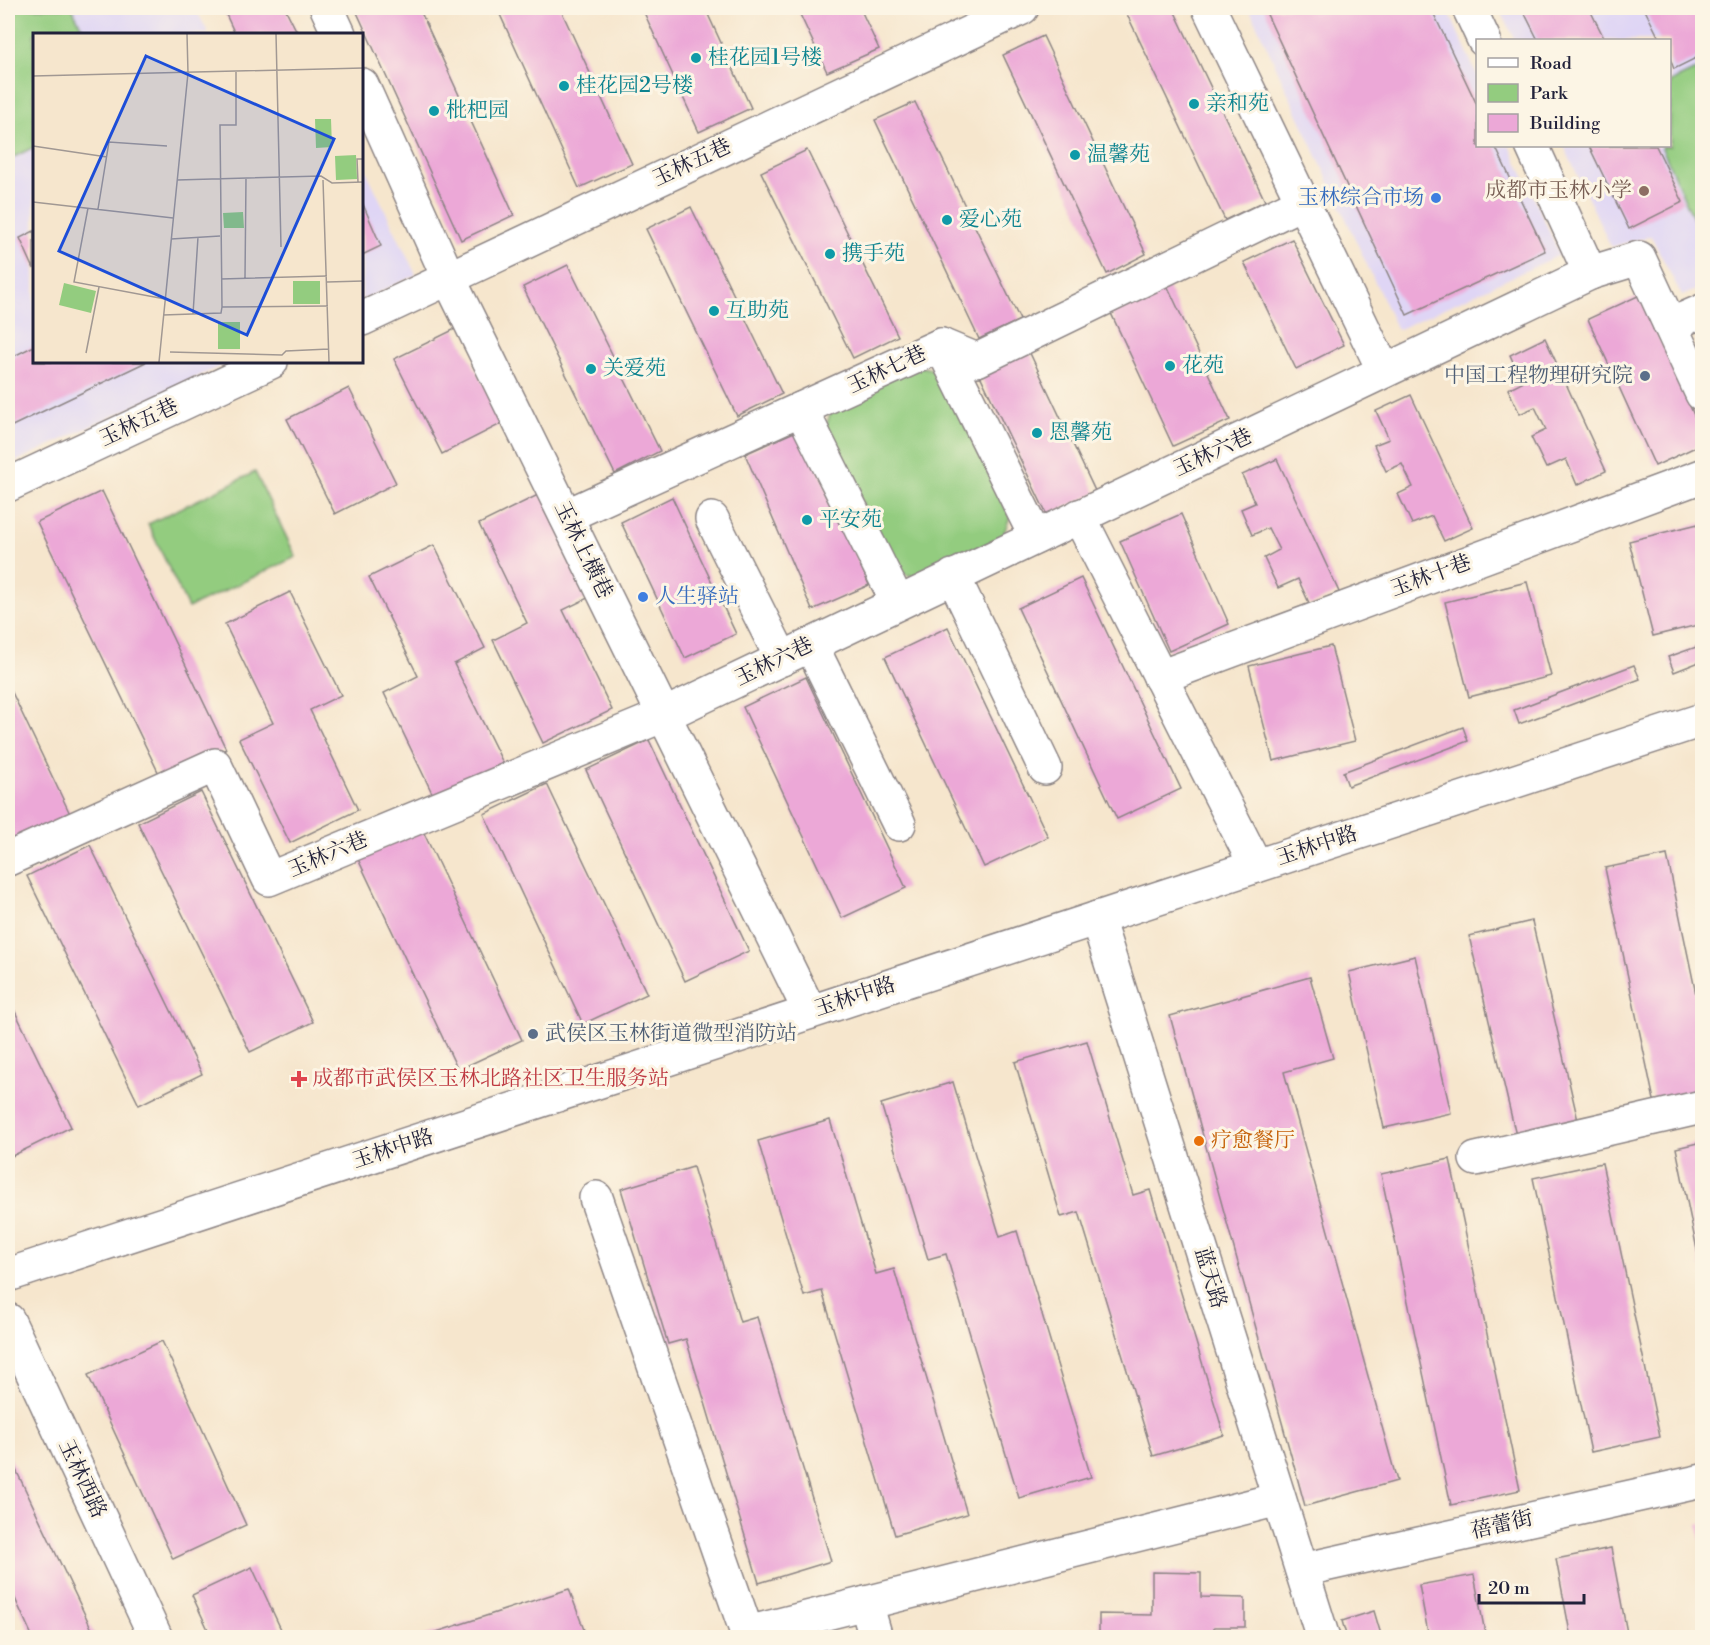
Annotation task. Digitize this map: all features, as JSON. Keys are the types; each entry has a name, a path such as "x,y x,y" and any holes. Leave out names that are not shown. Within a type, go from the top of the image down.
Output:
{"street":[{"path":"327,8 339,33"},
{"name":"玉林五巷","path":"363,320 1022,8"},
{"path":"1209,8 1384,371"},
{"path":"1469,8 1484,39"},
{"name":"玉林上横巷","path":"363,87 449,279 810,1012"},
{"path":"1532,147 1590,273"},
{"name":"玉林七巷","path":"566,516 941,345 977,360 1303,202"},
{"name":"玉林六巷","path":"8,859 215,765 269,879 664,715 1590,273 1639,258 1670,325"},
{"path":"1702,311 1670,325 1702,394"},
{"path":"941,345 1036,537"},
{"name":"玉林五巷","path":"8,484 269,363"},
{"path":"801,409 898,603"},
{"name":"玉林十巷","path":"1160,677 1702,476"},
{"path":"1079,516 1256,866"},
{"path":"712,519 782,659"},
{"path":"953,576 1045,768"},
{"path":"811,645 899,824"},
{"name":"玉林中路","path":"8,1275 1702,720"},
{"name":"蓝天路","path":"1097,918 1323,1638"},
{"path":"1476,1159 1702,1107"},
{"path":"596,1197 747,1633 1279,1499"},
{"name":"玉林西路","path":"8,1320 156,1638"},
{"name":"蓓蕾街","path":"1302,1570 1702,1481"},
{"path":"866,1603 876,1638"}],"shaded area":[{"path":"8,8 195,8 208,33 33,33 33,363 227,363 8,465"},
{"name":"玉林综合市场","path":"1249,8 1447,8 1476,73 1476,147 1510,147 1560,255 1397,330"},
{"name":"成都市玉林小学","path":"1499,8 1702,8 1702,287 1682,296 1651,236 1611,247 1564,147 1671,147 1671,39 1514,39"},
{"path":"363,164 416,275 363,300"}],"green space":[{"path":"21,8 72,8 84,33 33,33 33,148 8,160 8,14"},
{"path":"1702,67 1702,238 1661,147 1671,147 1671,82"},
{"path":"918,366 939,371 1010,517 1003,536 916,577 896,572 825,428 834,403"},
{"path":"255,472 296,557 188,608 148,524"}],"building":[{"path":"223,8 285,8 298,33 235,33"},
{"name":"枇杷园","path":"355,8 419,8 514,215 461,240"},
{"name":"桂花园2号楼","path":"497,8 560,8 632,164 579,188"},
{"name":"桂花园1号楼","path":"642,8 705,8 751,108 699,132"},
{"path":"797,8 860,8 879,49 827,72"},
{"name":"亲和苑","path":"1124,8 1173,8 1265,201 1225,220"},
{"name":"玉林综合市场","path":"1264,8 1431,8 1476,103 1476,147 1495,147 1545,251 1407,315"},
{"path":"1522,8 1589,8 1604,39 1538,39"},
{"path":"1644,8 1702,8 1702,55 1674,69 1671,62 1671,39 1660,39"},
{"name":"温馨苑","path":"1043,36 1146,254 1107,274 1003,55"},
{"name":"爱心苑","path":"915,102 1020,320 979,339 875,120"},
{"path":"1589,147 1656,147 1683,202 1629,229"},
{"name":"携手苑","path":"807,150 898,336 853,358 761,172"},
{"path":"363,204 381,246 363,255"},
{"name":"互助苑","path":"691,207 782,394 737,416 646,229"},
{"path":"33,232 33,267 20,238"},
{"path":"1292,239 1344,345 1296,369 1244,262"},
{"name":"关爱苑","path":"568,265 660,451 615,474 523,287"},
{"name":"花苑","path":"1167,285 1230,420 1173,446 1110,311"},
{"name":"中国工程物理研究院","path":"1640,295 1702,433 1702,444 1655,466 1588,319"},
{"path":"455,329 503,423 442,454 394,359"},
{"path":"1545,338 1606,471 1577,485 1566,459 1546,468 1531,437 1546,430 1535,407 1520,414 1508,389 1522,382 1510,355"},
{"path":"33,346 33,363 144,363 8,428 8,359"},
{"name":"恩馨苑","path":"1028,349 1096,493 1047,515 979,373"},
{"path":"349,388 396,483 335,514 287,419"},
{"path":"1411,395 1473,528 1444,541 1432,516 1412,524 1398,494 1413,487 1402,464 1386,471 1374,445 1389,439 1376,411"},
{"name":"平安苑","path":"801,429 869,585 812,610 745,454"},
{"path":"1277,459 1339,592 1310,605 1298,579 1278,588 1264,558 1279,550 1268,528 1252,535 1241,509 1255,503 1242,475"},
{"path":"102,491 226,749 162,780 37,522"},
{"path":"544,492 594,595 563,610 612,710 543,743 493,640 527,623 479,524"},
{"path":"672,497 736,634 685,658 621,522"},
{"path":"1181,514 1229,624 1169,651 1120,541"},
{"path":"1702,523 1702,624 1653,636 1629,541"},
{"path":"434,545 485,648 454,664 503,763 434,797 384,693 418,676 369,577"},
{"path":"1081,578 1181,789 1117,819 1018,608"},
{"path":"1527,582 1551,676 1469,697 1445,602"},
{"path":"290,592 341,695 310,710 358,810 290,843 239,739 273,723 225,624"},
{"path":"948,627 1048,837 984,867 885,657"},
{"path":"1702,645 1702,661 1674,672 1668,657"},
{"path":"1331,646 1355,741 1273,761 1249,666"},
{"path":"1634,665 1640,679 1519,724 1514,710"},
{"path":"806,677 906,888 842,918 743,707"},
{"path":"8,684 72,818 8,846"},
{"path":"1463,727 1468,741 1348,786 1343,772"},
{"path":"649,740 749,951 685,981 586,770"},
{"path":"547,784 647,994 583,1024 484,814"},
{"path":"201,792 313,1022 250,1052 138,823"},
{"path":"422,829 522,1040 458,1070 358,859"},
{"path":"90,845 202,1074 139,1105 27,876"},
{"path":"1667,855 1702,1023 1702,1095 1655,1105 1605,868"},
{"path":"1532,921 1579,1125 1517,1140 1469,936"},
{"path":"1415,956 1451,1113 1384,1128 1349,972"},
{"path":"1310,977 1333,1058 1284,1072 1397,1481 1305,1506 1170,1016"},
{"path":"8,997 71,1127 8,1158"},
{"path":"1087,1041 1133,1195 1150,1190 1224,1435 1153,1456 1079,1212 1061,1217 1015,1062"},
{"path":"953,1082 1000,1237 1017,1231 1091,1477 1019,1498 946,1254 928,1259 881,1104"},
{"path":"830,1120 876,1274 894,1269 967,1514 895,1535 822,1291 804,1296 758,1141"},
{"path":"1702,1142 1702,1269 1701,1269 1676,1148"},
{"path":"1450,1159 1520,1490 1451,1505 1381,1174"},
{"path":"1602,1163 1660,1437 1591,1452 1533,1178"},
{"path":"693,1167 740,1322 757,1317 831,1561 759,1583 686,1339 668,1344 621,1189"},
{"path":"162,1341 246,1525 173,1559 88,1375"},
{"path":"8,1453 96,1638 33,1638 8,1583"},
{"path":"1702,1524 1702,1545 1701,1545 1698,1525"},
{"path":"1611,1548 1628,1638 1571,1638 1556,1559"},
{"path":"252,1567 285,1638 212,1638 192,1595"},
{"path":"1152,1572 1201,1573 1201,1597 1245,1598 1245,1627 1214,1627 1214,1638 1099,1638 1099,1614 1152,1615"},
{"path":"1474,1575 1486,1638 1429,1638 1419,1585"},
{"path":"569,1589 587,1638 421,1638 421,1637"},
{"path":"1374,1611 1382,1638 1347,1638 1342,1621"}],"place":[{"name":"桂花园1号楼","path":"696,58"},
{"name":"桂花园2号楼","path":"564,86"},
{"name":"亲和苑","path":"1194,104"},
{"name":"枇杷园","path":"434,111"},
{"name":"温馨苑","path":"1075,155"},
{"name":"成都市玉林小学","path":"1644,191"},
{"name":"玉林综合市场","path":"1436,198"},
{"name":"爱心苑","path":"947,220"},
{"name":"携手苑","path":"830,254"},
{"name":"互助苑","path":"714,311"},
{"name":"花苑","path":"1170,366"},
{"name":"关爱苑","path":"591,369"},
{"name":"中国工程物理研究院","path":"1645,376"},
{"name":"恩馨苑","path":"1037,433"},
{"name":"平安苑","path":"807,520"},
{"name":"人生驿站","path":"643,597"},
{"name":"武侯区玉林街道微型消防站","path":"533,1034"},
{"name":"成都市武侯区玉林北路社区卫生服务站","path":"299,1079"},
{"name":"疗愈餐厅","path":"1199,1141"}]}
